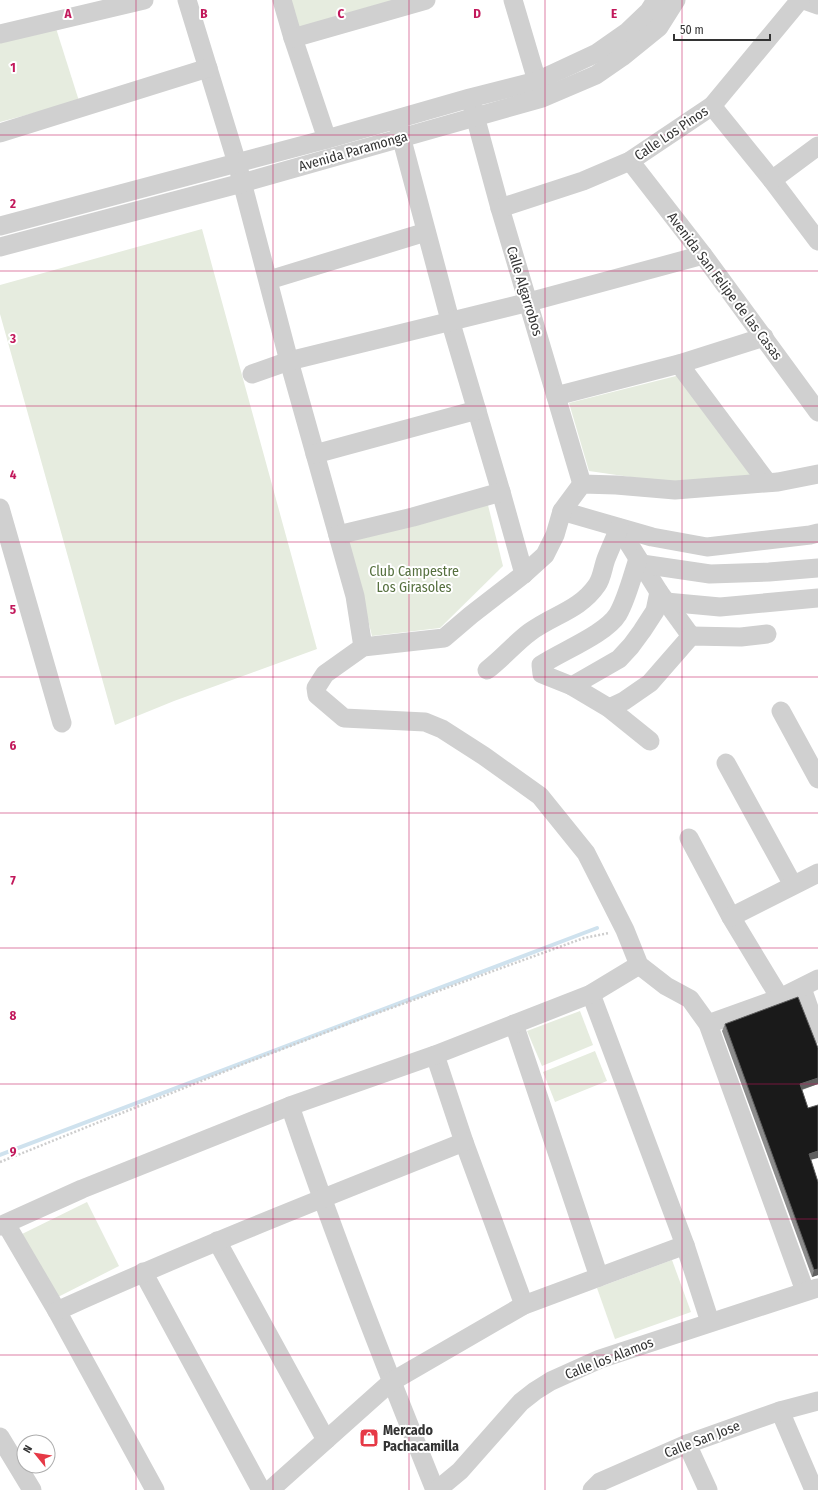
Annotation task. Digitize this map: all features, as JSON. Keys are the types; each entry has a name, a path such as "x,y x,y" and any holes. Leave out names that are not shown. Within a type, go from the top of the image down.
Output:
{"street":[{"path":"0,34 144,0"},
{"path":"187,0 237,163 289,361 355,596 363,647"},
{"path":"282,0 327,140"},
{"path":"293,38 426,0"},
{"path":"513,0 537,82"},
{"name":"Avenida Paramonga","path":"0,226 327,140 396,118 470,98 537,82 597,53 627,32 650,10 656,0"},
{"name":"Avenida Paramonga","path":"0,247 242,183 542,98 596,75 622,57 659,27 676,0"},
{"name":"Calle Los Pinos","path":"500,208 582,181 630,161 712,106 800,0"},
{"path":"804,0 818,5"},
{"path":"0,133 208,68"},
{"name":"Calle Algarrobos","path":"470,98 500,208 582,484"},
{"path":"712,106 772,180 818,242"},
{"path":"396,118 450,320 524,574"},
{"path":"772,180 818,146"},
{"name":"Avenida San Felipe de las Casas","path":"630,161 703,255 818,412"},
{"path":"268,280 426,232"},
{"path":"252,374 289,361 450,320 529,302 703,255"},
{"path":"556,396 679,364 764,337"},
{"path":"679,364 767,482"},
{"path":"315,454 477,410"},
{"path":"812,1289 708,1024 690,999 666,986 639,965 625,930 586,853 540,796 484,756 442,729 425,722 344,718 318,695 316,688 325,674 363,647 444,638 524,574 545,555 555,535 562,511 582,484 675,490 767,482 818,474"},
{"path":"338,535 413,517 501,492"},
{"path":"0,508 62,723"},
{"path":"562,511 652,537 706,547 818,533"},
{"path":"619,528 663,597 691,636"},
{"path":"488,670 500,660 511,647 530,632 543,623 576,607 587,597 598,584 619,528"},
{"path":"640,561 710,574 769,572 818,568"},
{"path":"640,561 618,614 611,623 586,640 541,665 542,674 572,686 609,708 650,741"},
{"path":"663,597 720,607 818,598"},
{"path":"572,686 619,659 642,632 663,597"},
{"path":"691,636 741,637 767,634"},
{"path":"609,708 624,701 650,683 691,636"},
{"path":"781,711 818,779"},
{"path":"726,763 793,885"},
{"path":"689,838 731,917 780,998"},
{"path":"731,917 818,873"},
{"path":"155,1490 57,1311 3,1225 82,1189 290,1106 435,1054 591,994 639,965"},
{"path":"708,1024 780,998 810,983 818,1034"},
{"path":"591,994 685,1245 710,1322"},
{"path":"514,1024 599,1277"},
{"path":"435,1054 464,1142 524,1305"},
{"path":"290,1106 322,1199 391,1382 436,1490"},
{"path":"57,1311 143,1272 217,1241 464,1142"},
{"path":"217,1241 326,1440"},
{"path":"270,1490 391,1382 524,1305 685,1245"},
{"path":"143,1272 261,1490"},
{"name":"Calle los Alamos","path":"436,1490 460,1471 521,1402 551,1381 600,1359 812,1289"},
{"name":"Calle San Jose","path":"598,1487 687,1444 780,1411 818,1401"},
{"path":"780,1411 814,1490"},
{"path":"0,1436 32,1490"},
{"path":"687,1444 708,1490"}],"path":[{"path":"0,1162 244,1064 361,1019 584,938 625,930"}],"green space":[{"path":"291,0 406,0 299,32"},
{"path":"54,22 79,101 0,122 0,37"},
{"path":"202,229 317,649 174,701 115,725 0,314 0,285"},
{"path":"680,375 754,477 672,483 589,471 569,403"},
{"name":"Club Campestre Los Girasoles","path":"487,501 503,566 440,628 372,636 348,541"},
{"path":"580,1011 593,1045 542,1066 527,1031"},
{"path":"595,1051 607,1081 555,1102 543,1072"},
{"path":"87,1202 119,1266 58,1297 22,1234"},
{"path":"672,1260 691,1312 615,1339 597,1288"}],"building":[{"path":"798,997 818,1048 818,1078 800,1084 808,1108 818,1105 818,1151 809,1154 818,1182 818,1269 814,1270 725,1024"}],"waterway":[{"path":"0,1155 597,928"}],"place":[{"name":"Mercado Pachacamilla","path":"369,1438"}]}
